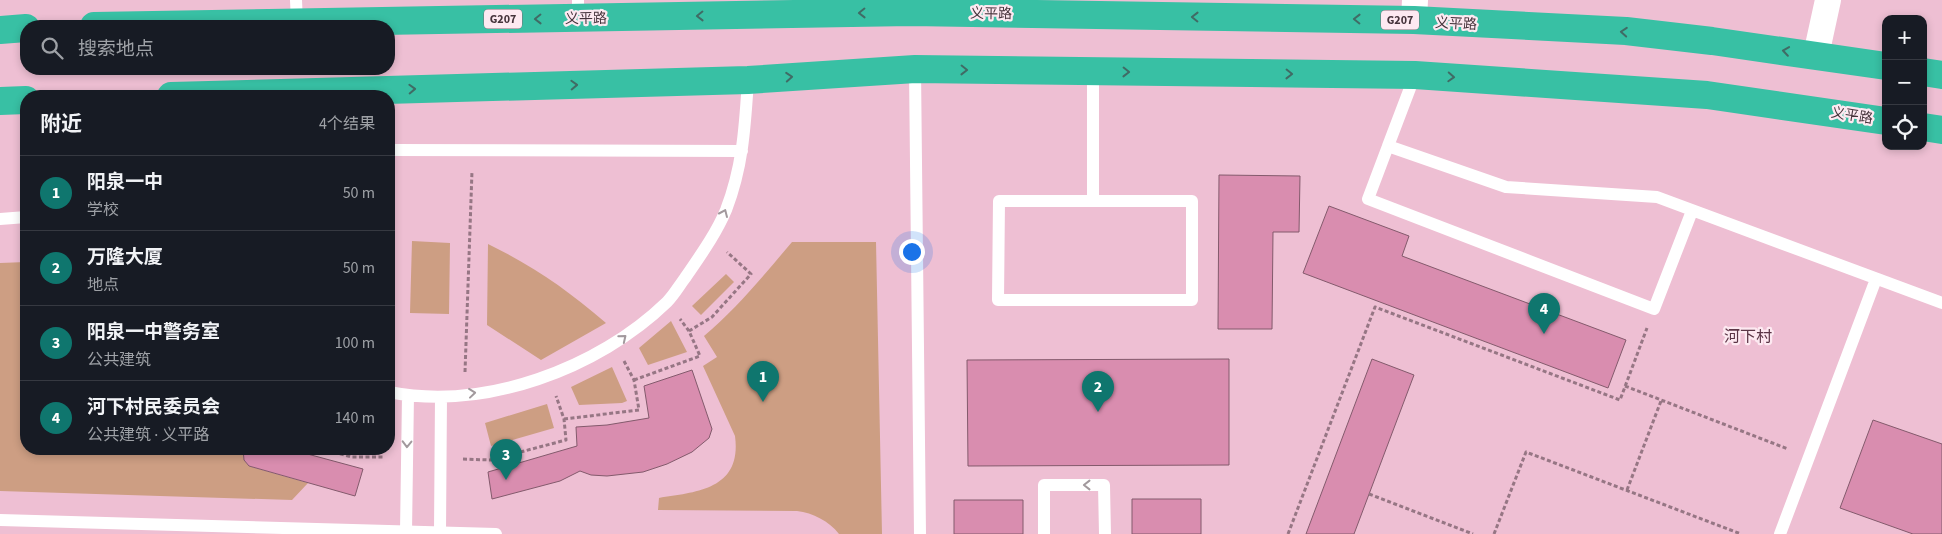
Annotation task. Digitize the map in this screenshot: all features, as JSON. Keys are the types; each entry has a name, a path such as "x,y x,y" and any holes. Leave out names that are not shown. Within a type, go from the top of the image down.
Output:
{"highway":[{"name":"义平路","path":"181,20 296,12 578,9 911,12 1415,10 1712,41 1882,65"},
{"path":"0,30 20,28"},
{"name":"义平路","path":"387,90 748,80 915,69 1415,75 1706,95 1882,120"},
{"path":"1927,73 1942,75"},
{"path":"0,101 20,100"},
{"path":"1927,128 1942,130"}],"street":[{"path":"1816,55 1828,0"}],"lane":[{"path":"915,69 920,534"},
{"path":"1093,71 1093,201"},
{"path":"1415,75 1368,199 1654,309 1692,211"},
{"path":"395,393 442,397 520,385 572,366 615,344 668,301 705,250 725,212 736,180 742,151 748,80"},
{"path":"1388,146 1506,188 1657,198 1942,303"},
{"path":"395,150 742,151"},
{"path":"999,201 1093,201 1192,201 1192,300 998,300 999,201"},
{"path":"0,219 20,217"},
{"path":"1780,534 1876,279"},
{"path":"406,532 408,395"},
{"path":"440,532 442,397"},
{"path":"1044,534 1044,485 1104,485 1104,534"},
{"path":"0,520 496,534"}],"path":[{"path":"464,394 473,150"},
{"path":"689,331 712,317 751,274 711,238"},
{"path":"634,380 700,356 689,331 668,301"},
{"path":"1288,534 1375,306 1620,400 1654,309"},
{"path":"564,419 638,410 634,380 615,344"},
{"path":"441,458 490,460 566,440 564,419 549,374"},
{"path":"1625,386 1809,457"},
{"path":"1626,490 1661,400"},
{"path":"1494,534 1526,452 1741,534"},
{"path":"348,455 406,458"},
{"path":"1369,494 1474,534"}],"shaded area":[{"path":"412,241 450,243 449,314 410,313"},
{"path":"792,242 876,242 882,534 839,534 820,518 797,511 658,510 659,498 702,490 714,485 732,467 735,454 735,436 703,366 717,357 704,336 739,303"},
{"path":"488,244 550,279 606,323 541,360 487,325"},
{"path":"20,262 20,455 244,455 244,460 249,466 308,483 292,500 0,491 0,263"},
{"path":"726,274 734,282 701,315 692,306"},
{"path":"671,321 687,352 648,365 639,348"},
{"path":"612,367 627,401 622,403 579,405 571,387"},
{"path":"547,404 554,428 491,446 485,423"}],"building":[{"path":"1219,175 1300,176 1299,232 1273,232 1272,329 1218,329"},
{"path":"1329,206 1409,236 1402,256 1626,340 1608,388 1303,273"},
{"path":"1229,359 1229,465 968,466 967,360"},
{"path":"1372,359 1414,375 1354,534 1306,534"},
{"path":"692,370 712,429 709,438 692,452 667,464 643,472 607,476 591,475 580,471 560,481 492,499 488,472 577,446 576,427 607,425 649,418 644,386"},
{"path":"1873,420 1942,444 1942,534 1913,534 1840,508"},
{"path":"244,455 311,455 363,469 355,496 249,466 244,460"},
{"path":"1132,499 1201,499 1201,534 1132,534"},
{"path":"954,500 1023,500 1023,534 954,534"}],"place":[{"name":"河下村民委员会","path":"1544,334"},
{"name":"阳泉一中","path":"763,402"},
{"name":"万隆大厦","path":"1098,412"},
{"name":"阳泉一中警务室","path":"506,480"}],"district":[{"name":"河下村","path":"1748,336"}]}
